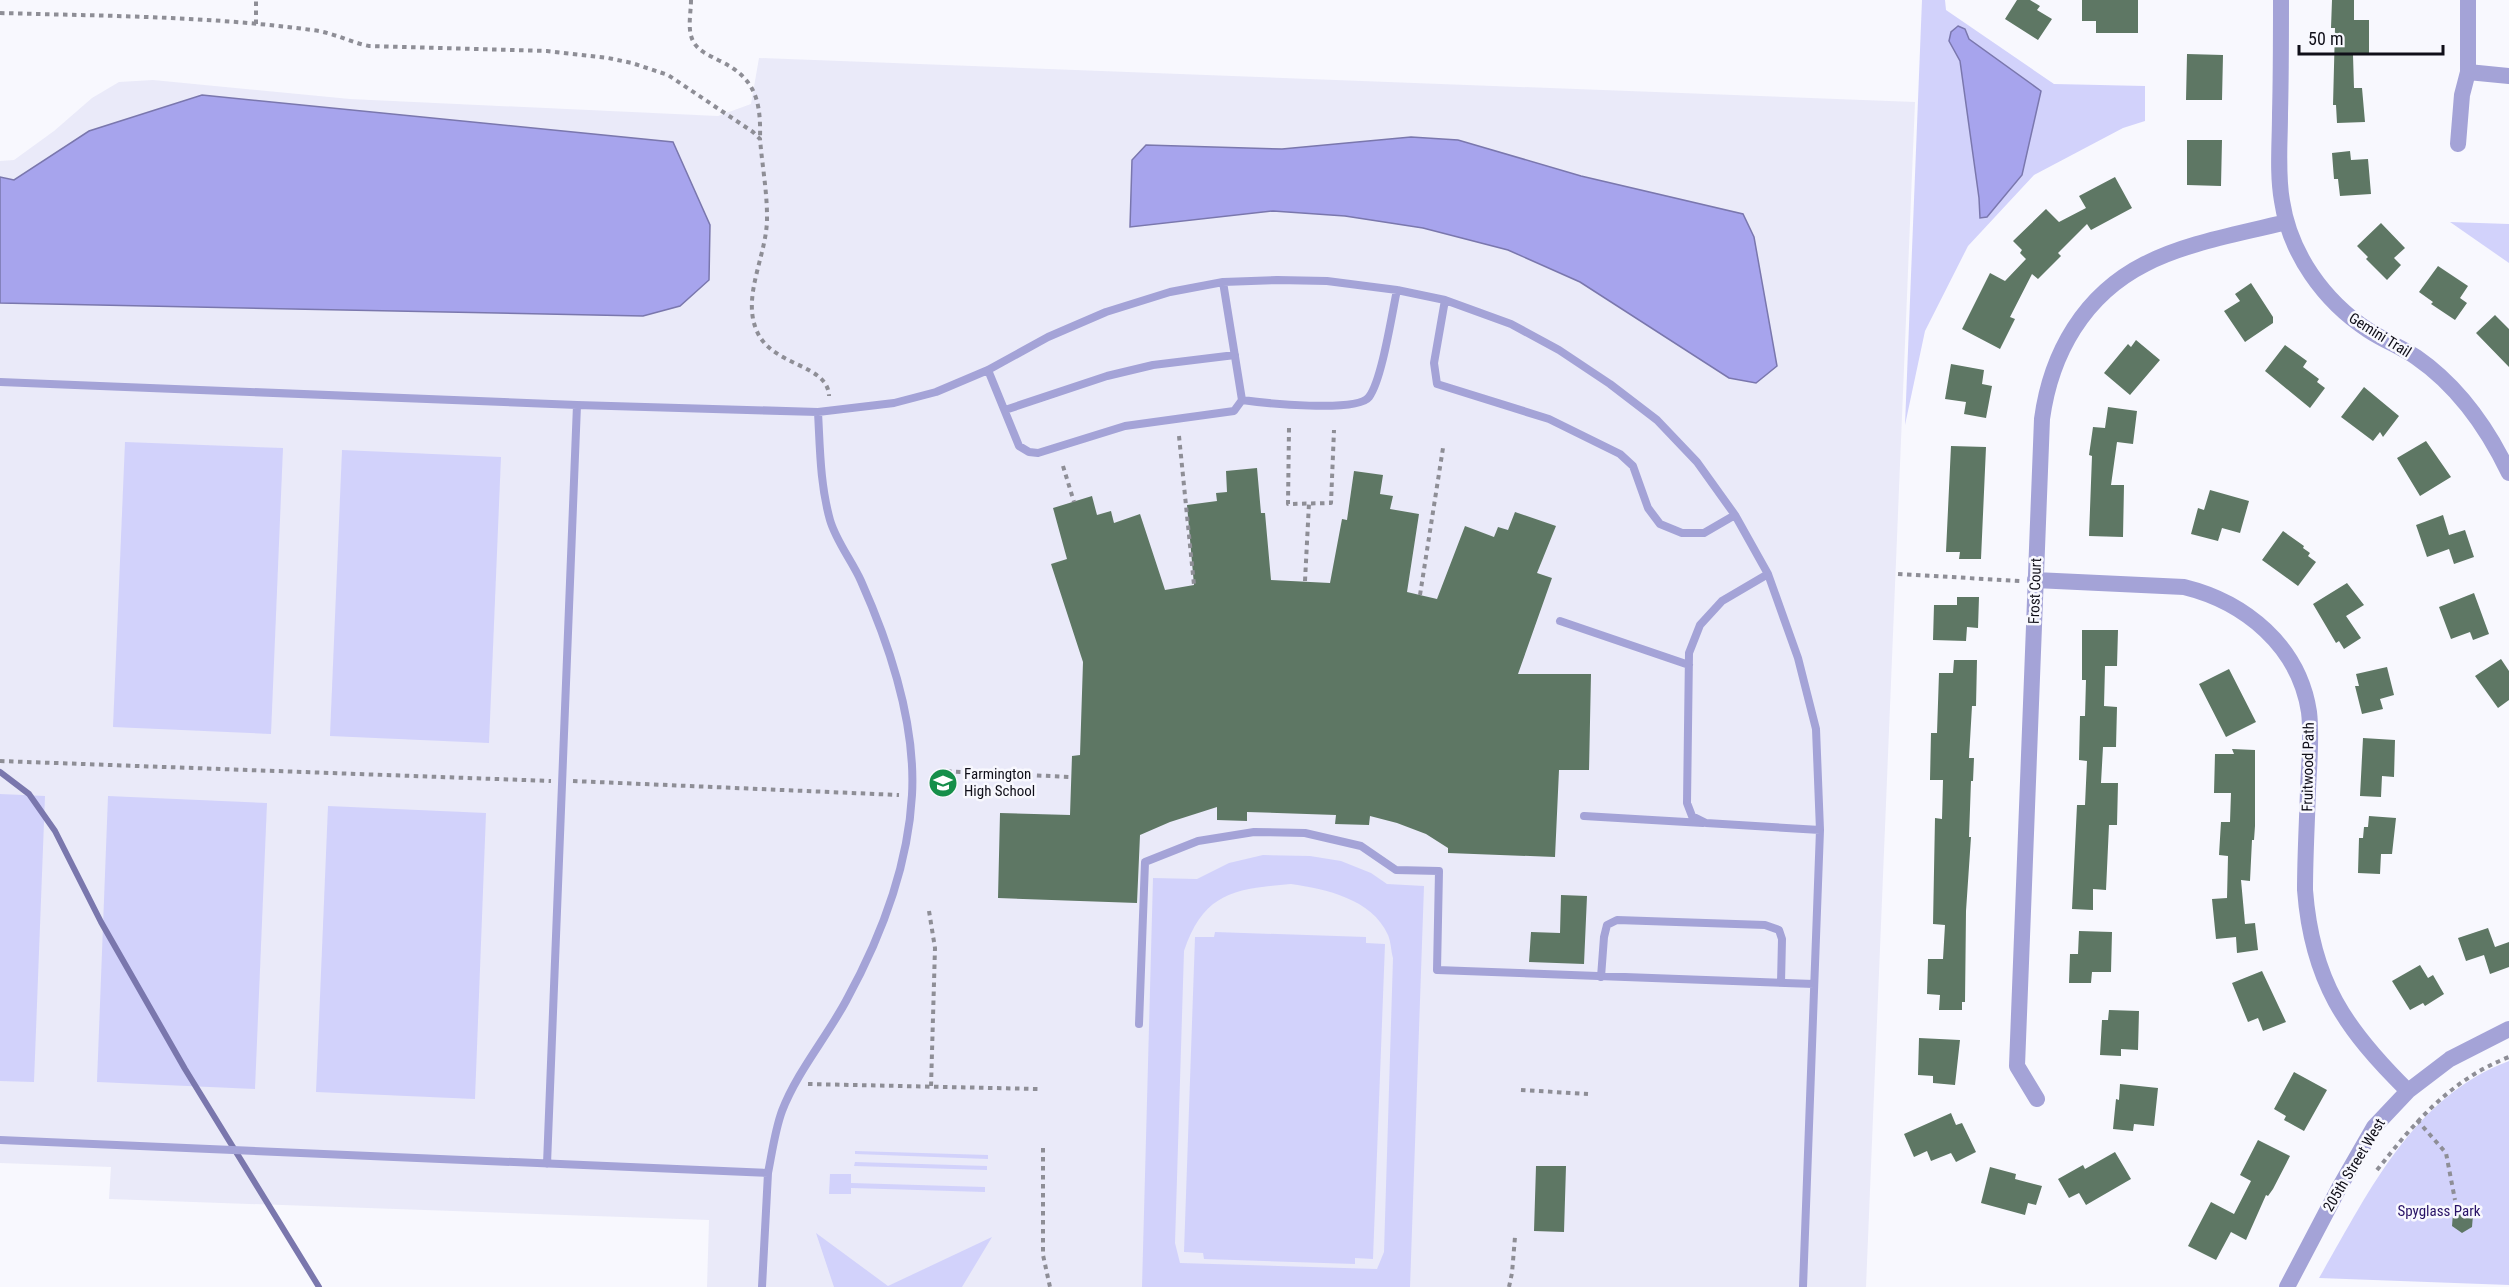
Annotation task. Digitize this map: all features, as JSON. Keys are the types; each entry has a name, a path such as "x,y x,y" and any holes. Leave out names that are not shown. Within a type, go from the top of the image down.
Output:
{"street":[{"name":"Gemini Trail","path":"2281,0 2280,185 2286,222 2300,254 2325,294 2369,331 2429,367 2455,391 2492,438 2509,473"},
{"path":"2457,144 2462,95 2468,72 2468,0"},
{"path":"2468,72 2509,76"},
{"name":"Frost Court","path":"2037,1099 2017,1066 2044,401 2056,360 2075,324 2114,284 2145,264 2182,250 2286,222"},
{"name":"Fruitwood Path","path":"2035,580 2184,587 2204,592 2255,620 2285,652 2300,680 2309,712 2305,890 2306,912 2315,950 2330,990 2350,1026 2372,1055 2408,1091"},
{"name":"205th Street West","path":"2286,1287 2374,1127 2408,1091 2450,1059 2509,1029"}],"lane":[{"path":"0,382 578,405 818,412 905,400 936,392 988,370 1048,337 1106,312 1170,291 1223,282 1327,281 1397,290 1445,300 1511,324 1559,350 1610,384 1658,420 1697,462 1735,515 1768,574 1798,658 1816,729 1820,830 1803,1287"},
{"path":"988,370 1019,446 1029,452 1038,453 1125,426 1234,411 1242,400 1223,282"},
{"path":"1242,400 1275,404 1354,405 1368,399 1377,382 1397,290"},
{"path":"1445,300 1434,363 1437,384 1548,419 1620,454 1634,466 1648,508 1660,524 1682,533 1704,533 1735,515"},
{"path":"1005,410 1119,373 1153,365 1235,355"},
{"path":"547,1164 578,405"},
{"path":"762,1287 768,1173 782,1111 846,1002 894,892 912,795 911,750 900,692 882,633 831,522 820,470 818,412"},
{"path":"1706,823 1692,816 1687,803 1689,653 1700,625 1722,601 1768,574"},
{"path":"1560,621 1689,665"},
{"path":"1584,816 1820,830"},
{"path":"1139,1024 1145,862 1198,841 1254,832 1305,833 1360,846 1396,870 1439,871 1437,970 1814,984"},
{"path":"1601,977 1605,931 1607,925 1617,920 1765,925 1779,930 1782,939 1781,983"},
{"path":"0,1140 768,1173"}],"path":[{"path":"256,0 256,24"},
{"path":"691,0 690,34 693,43 708,55 741,72 749,82 759,103 767,217 753,300 753,320 770,351 822,378 829,386 829,396"},
{"path":"0,13 175,18 256,24 330,33 369,46 547,51 608,58 668,75 760,139"},
{"path":"1289,428 1288,504 1331,504 1334,430"},
{"path":"1179,436 1194,585"},
{"path":"1420,595 1443,448"},
{"path":"1063,466 1074,502"},
{"path":"1305,581 1309,503"},
{"path":"1898,574 2035,580"},
{"path":"0,761 912,795"},
{"path":"938,771 1071,777"},
{"path":"929,911 935,948 931,1087"},
{"path":"2377,1170 2417,1120 2446,1092 2493,1063 2509,1057"},
{"path":"796,1084 1038,1089"},
{"path":"1521,1090 1588,1094"},
{"path":"2417,1120 2446,1153 2455,1200"},
{"path":"1042,1148 1043,1255 1050,1287"},
{"path":"1509,1287 1515,1237"}],"shaded area":[{"path":"1958,26 1965,29 1969,39 2041,91 2022,175 1987,217 1980,218 1960,61 1949,41 1951,32"},
{"name":"Farmington High School","path":"759,58 1915,102 1866,1287 707,1287 709,1220 109,1199 111,1167 0,1163 0,161 14,160 54,131 92,98 119,82 153,80 350,99 718,116 751,104"},
{"path":"202,95 673,142 710,225 709,280 680,306 643,316 0,303 0,177 14,180 89,131"},
{"path":"1411,137 1458,140 1581,176 1743,214 1754,237 1777,366 1756,383 1729,378 1580,282 1508,250 1423,228 1345,216 1273,211 1130,227 1132,160 1146,145 1282,149"}],"green space":[{"path":"1922,0 1945,0 1946,10 2054,84 2145,86 2145,121 2123,128 2034,175 1968,246 1925,331 1905,425","holes":["1965,29 1969,39 2004,65 1980,218 1960,61 1955,49"]},
{"path":"2450,222 2509,224 2509,263"},
{"path":"125,442 283,448 271,734 113,727"},
{"path":"342,450 501,457 489,743 330,736"},
{"path":"0,794 45,796 34,1082 0,1081"},
{"path":"108,796 267,803 255,1089 97,1082"},
{"path":"328,806 486,813 475,1099 316,1092"},
{"path":"1263,855 1310,856 1341,861 1371,873 1387,884 1424,886 1410,1287 1142,1287 1153,878 1197,879 1229,863","holes":["1291,884 1333,893 1360,904 1381,923 1390,941 1393,958 1384,1252 1377,1269 1180,1263 1175,1243 1184,951 1201,916 1224,897 1253,888"]},
{"path":"1215,932 1366,937 1366,943 1385,944 1373,1259 1355,1258 1355,1264 1204,1259 1203,1253 1184,1252 1195,937 1214,937"},
{"name":"Spyglass Park","path":"2509,1061 2509,1285 2319,1278 2375,1182 2419,1123 2445,1098 2475,1077"},
{"path":"855,1151 988,1155 988,1159 855,1154"},
{"path":"855,1162 987,1166 987,1170 854,1166"},
{"path":"830,1174 851,1174 851,1183 985,1187 985,1192 851,1188 851,1194 829,1194"},
{"path":"816,1233 888,1286 992,1237 962,1287 834,1287"}],"building":[{"path":"2017,0 2030,0 2040,6 2037,10 2052,19 2038,40 2005,19"},
{"path":"2082,0 2138,0 2138,33 2096,33 2096,21 2082,21"},
{"path":"2332,0 2354,0 2354,20 2369,20 2369,55 2353,55 2354,88 2362,88 2365,122 2337,123 2336,105 2333,105 2335,28 2331,28"},
{"path":"2187,54 2223,55 2222,100 2186,100"},
{"path":"2187,140 2222,140 2221,186 2187,185"},
{"path":"2350,151 2351,160 2368,159 2371,194 2340,196 2338,179 2334,179 2332,153"},
{"path":"2115,177 2132,208 2091,230 2087,224 2058,253 2061,256 2038,279 2032,274 2010,317 2015,319 2000,349 1962,329 1990,273 2005,281 2026,259 2020,253 2022,250 2013,241 2046,209 2059,222 2086,208 2079,196"},
{"path":"2381,223 2405,248 2394,258 2401,265 2387,280 2366,259 2368,257 2357,246"},
{"path":"2438,266 2468,286 2460,298 2467,303 2455,320 2431,304 2433,302 2419,292"},
{"path":"2251,283 2273,317 2273,323 2245,342 2224,311 2240,301 2235,294"},
{"path":"2495,315 2509,329 2509,367 2476,333"},
{"path":"2136,340 2160,360 2130,395 2104,373 2128,344 2131,347"},
{"path":"2285,345 2307,361 2303,367 2319,379 2317,382 2325,388 2310,408 2265,371"},
{"path":"1951,364 1984,370 1982,384 1992,386 1986,418 1964,414 1966,402 1945,399"},
{"path":"2364,387 2399,416 2383,437 2380,432 2373,441 2341,417"},
{"path":"2108,407 2137,411 2133,444 2117,442 2111,485 2124,485 2123,537 2089,536 2092,456 2089,455 2093,427 2105,428"},
{"path":"2426,441 2451,477 2420,496 2397,458"},
{"path":"1951,446 1986,447 1981,559 1959,559 1960,552 1946,552"},
{"name":"Farmington High School","path":"1257,468 1261,513 1265,513 1271,580 1330,583 1342,519 1347,520 1354,471 1383,475 1380,494 1393,496 1390,509 1419,514 1407,592 1437,599 1465,526 1494,537 1498,527 1508,530 1515,512 1556,526 1537,573 1552,578 1518,674 1591,674 1589,770 1559,770 1555,857 1448,853 1448,848 1426,834 1370,816 1369,825 1335,824 1336,815 1247,812 1247,821 1217,820 1217,807 1170,822 1140,835 1137,903 998,898 1000,813 1070,815 1072,756 1080,755 1083,662 1051,564 1067,559 1053,508 1092,496 1097,515 1111,511 1114,523 1140,514 1165,590 1194,585 1187,505 1217,501 1216,493 1227,492 1226,471"},
{"path":"2210,490 2249,501 2240,533 2222,528 2218,541 2191,534 2198,508 2204,510"},
{"path":"2443,515 2449,535 2465,530 2474,557 2454,564 2449,549 2427,557 2416,525"},
{"path":"2283,531 2304,546 2303,548 2310,553 2308,556 2316,562 2298,586 2262,560"},
{"path":"2347,583 2364,605 2346,616 2361,638 2344,649 2339,641 2336,643 2313,604"},
{"path":"2474,593 2489,634 2473,640 2470,632 2451,639 2439,607"},
{"path":"1957,597 1979,597 1978,628 1967,627 1966,641 1933,640 1934,605 1957,605"},
{"path":"2082,630 2118,630 2117,666 2105,666 2104,706 2117,707 2116,747 2103,747 2101,783 2118,783 2117,825 2109,825 2106,890 2093,889 2093,910 2072,909 2077,805 2085,805 2087,761 2079,760 2080,716 2085,716 2086,680 2082,680"},
{"path":"2501,659 2509,671 2509,700 2498,708 2475,676"},
{"path":"1954,660 1977,660 1976,706 1972,706 1969,758 1974,758 1966,911 1965,1002 1962,1002 1962,1010 1939,1010 1940,995 1927,994 1928,959 1943,959 1945,925 1933,924 1935,818 1942,819 1943,780 1930,780 1931,733 1937,733 1939,673 1953,673"},
{"path":"2387,667 2394,695 2380,699 2383,709 2362,714 2355,686 2359,686 2356,674"},
{"path":"2229,669 2256,722 2226,737 2199,684"},
{"path":"2363,738 2395,740 2394,777 2382,776 2381,797 2360,796"},
{"path":"2232,749 2255,750 2255,826 2250,881 2241,880 2245,924 2255,923 2258,950 2237,953 2236,937 2216,939 2212,899 2227,898 2228,856 2219,855 2221,822 2230,822 2231,793 2214,793 2215,754 2234,754"},
{"path":"2369,816 2396,818 2392,854 2381,854 2380,874 2358,873 2359,838 2363,838 2364,827 2368,827"},
{"path":"1561,895 1587,896 1584,964 1529,962 1531,932 1560,933"},
{"path":"2488,928 2495,947 2509,942 2509,967 2490,974 2484,955 2466,961 2458,938"},
{"path":"2079,931 2112,932 2111,972 2092,972 2091,983 2069,983 2070,954 2078,954"},
{"path":"2420,965 2428,978 2433,975 2444,994 2425,1006 2423,1003 2410,1010 2392,981"},
{"path":"2262,971 2286,1022 2263,1031 2258,1018 2248,1022 2232,983"},
{"path":"2109,1010 2139,1011 2138,1050 2121,1049 2121,1056 2100,1055 2102,1020 2108,1020"},
{"path":"1919,1038 1960,1040 1955,1085 1933,1083 1933,1076 1918,1075"},
{"path":"2294,1072 2327,1090 2304,1131 2284,1120 2286,1116 2274,1109"},
{"path":"2120,1084 2158,1088 2154,1126 2134,1124 2133,1131 2113,1129"},
{"path":"1951,1113 1956,1125 1962,1123 1976,1152 1956,1162 1951,1153 1931,1161 1927,1151 1914,1157 1904,1134"},
{"path":"2258,1140 2290,1156 2273,1189 2268,1196 2266,1195 2246,1240 2231,1232 2216,1260 2188,1246 2211,1202 2234,1214 2251,1181 2240,1175"},
{"path":"2115,1152 2131,1179 2086,1205 2079,1193 2069,1198 2058,1179 2083,1165 2085,1169"},
{"path":"1536,1166 1566,1166 1564,1232 1534,1231"},
{"path":"1990,1167 2016,1174 2015,1179 2042,1186 2036,1205 2028,1203 2025,1215 1981,1203"},
{"path":"2463,1208 2473,1215 2472,1227 2462,1233 2452,1226 2453,1213"}],"waterway":[{"path":"0,772 29,794 55,831 101,922 185,1069 319,1287"}],"place":[{"name":"Farmington High School","path":"943,783"}]}
